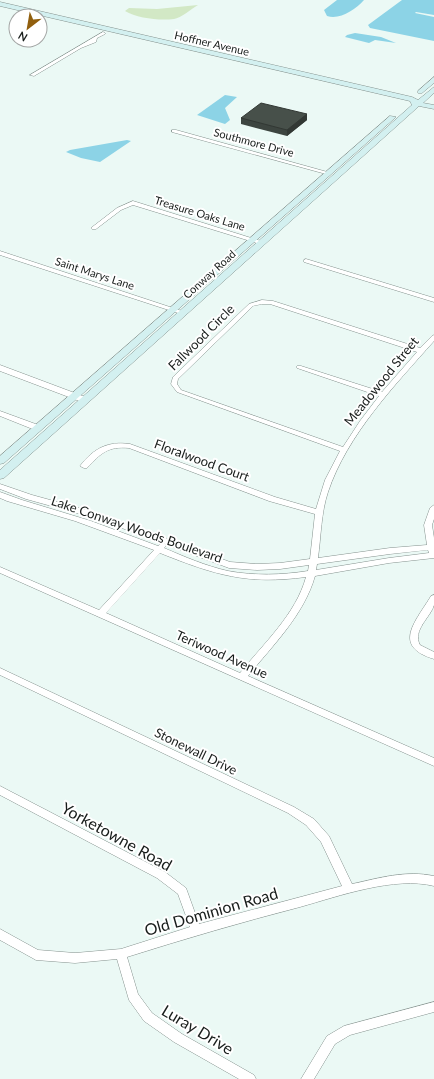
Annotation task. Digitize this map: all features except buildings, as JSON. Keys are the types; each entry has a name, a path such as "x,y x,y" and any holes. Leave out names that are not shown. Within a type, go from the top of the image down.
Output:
{"main road":[{"name":"Hoffner Avenue","path":"0,7 81,23 220,58 434,107"},
{"path":"48,18 75,24 81,23"},
{"name":"Hoffner Avenue","path":"48,19 170,48 213,57 245,61 412,102"},
{"name":"Conway Road","path":"0,476 359,156 434,79"},
{"name":"Conway Road","path":"0,461 350,153 412,102 434,89"},
{"path":"359,156 358,151 366,144 368,138"},
{"path":"337,176 340,169 353,157 350,153"}],"street":[{"path":"32,75 103,33"},
{"name":"Southmore Drive","path":"174,131 328,172"},
{"path":"301,196 313,198"},
{"name":"Treasure Oaks Lane","path":"94,228 119,209 133,203 262,242"},
{"name":"Saint Marys Lane","path":"0,253 183,313"},
{"path":"306,261 434,300"},
{"name":"Fallwood Circle","path":"344,450 179,391 174,384 175,378 251,305 262,302 271,302 421,351"},
{"name":"Meadowood Street","path":"242,677 298,606 307,588 312,573 318,512 329,481 344,450 363,421 383,395 434,337"},
{"path":"299,367 383,395"},
{"path":"0,368 85,400"},
{"path":"0,413 38,428"},
{"name":"Floralwood Court","path":"84,466 102,448 109,445 130,446 272,499 318,512"},
{"name":"Lake Conway Woods Boulevard","path":"0,486 98,516 229,565 257,567 313,562 390,551 433,552"},
{"name":"Lake Conway Woods Boulevard","path":"0,495 20,503 79,519 159,549 195,565 225,573 253,577 286,576 312,573 433,552"},
{"path":"433,552 428,525 434,508"},
{"path":"100,615 166,541"},
{"name":"Teriwood Avenue","path":"0,570 434,762"},
{"path":"434,598 414,630 414,641 417,647 434,656"},
{"name":"Stonewall Drive","path":"0,671 290,810 310,822 325,840 349,889"},
{"name":"Yorketowne Road","path":"0,790 161,875 182,891 196,930"},
{"name":"Old Dominion Road","path":"0,934 36,955 75,958 121,954 196,930 349,889 396,879 421,878 434,881"},
{"name":"Luray Drive","path":"121,954 133,996 148,1018 178,1038 250,1079"},
{"path":"307,1079 331,1040 348,1030 434,1007"}],"green space":[{"path":"198,5 180,17 168,20 142,17 125,11 129,8 157,9"}],"water":[{"path":"337,0 364,0 347,13 337,17 327,16 324,10"},
{"path":"402,0 434,0 434,15 415,13 434,17 434,41 370,28 368,25"},
{"path":"355,33 381,37 396,43 375,40 369,43 345,37"},
{"path":"225,95 237,97 225,108 230,120 225,124 197,115"},
{"path":"127,140 131,141 100,162 81,158 66,152 70,150"}]}
